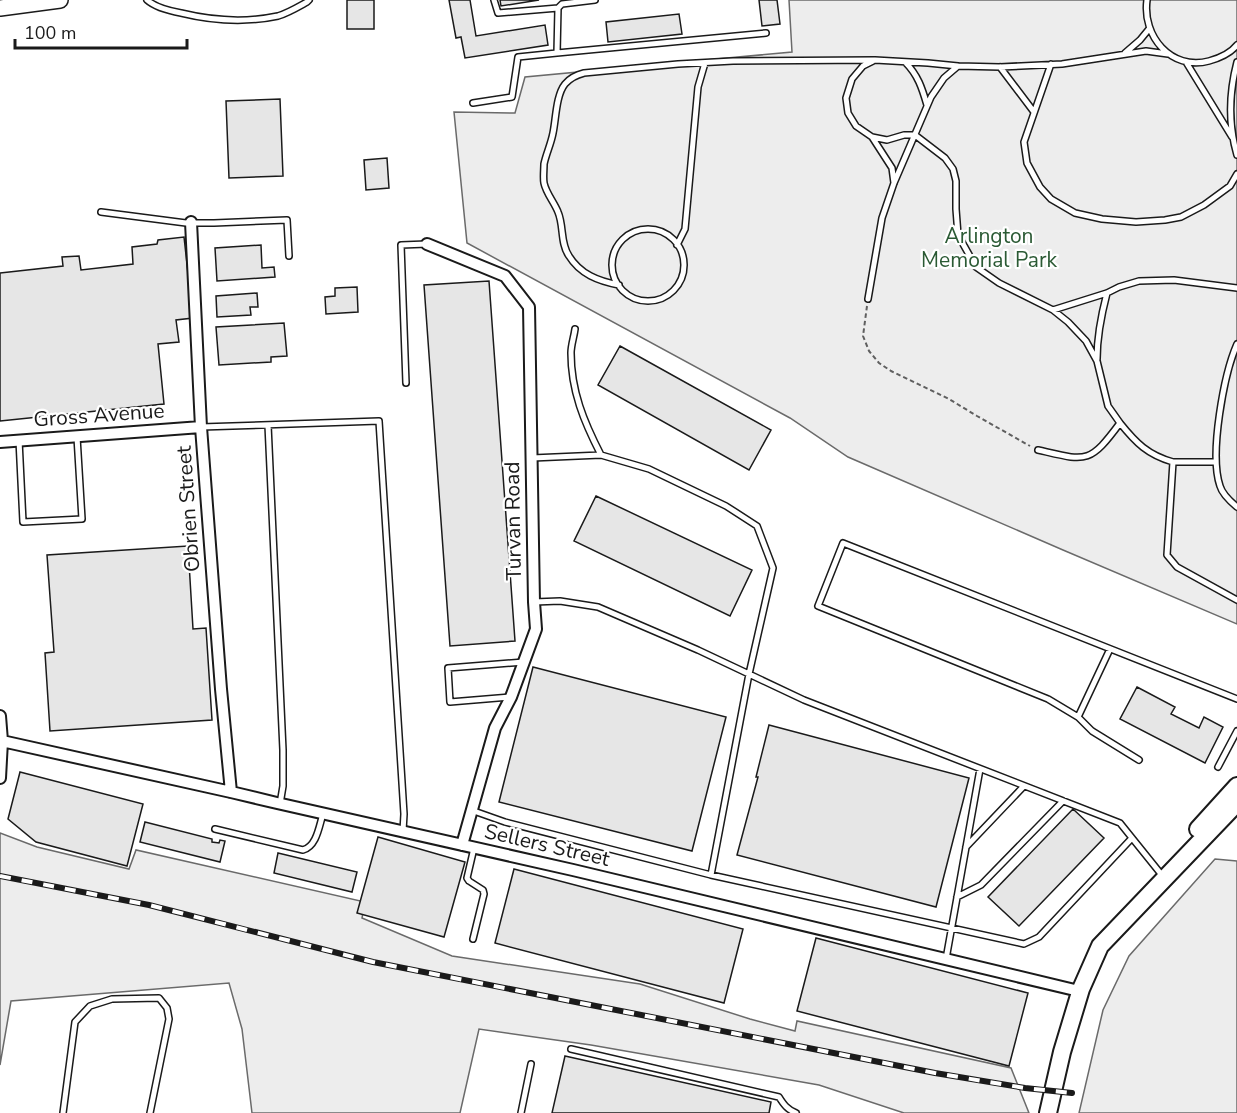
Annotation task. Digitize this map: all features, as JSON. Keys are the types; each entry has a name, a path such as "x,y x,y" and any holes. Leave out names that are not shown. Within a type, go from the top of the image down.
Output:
{"main road":[{"path":"0,8 60,0"},
{"path":"1129,914 1184,845 1237,786"},
{"path":"1048,1113 1062,1052 1081,989 1100,946 1237,803"}],"street":[{"name":"Obrien Street","path":"191,222 201,428 231,792"},
{"name":"Turvan Road","path":"427,244 505,276 529,307 536,629 511,697 495,728 462,845"},
{"name":"Gross Avenue","path":"0,442 201,428"},
{"path":"0,716 2,741 0,778"},
{"name":"Sellers Street","path":"2,741 462,845 1079,991 1081,989"}],"lane":[{"path":"147,0 174,12 204,19 241,21 280,15 309,0"},
{"path":"494,0 498,13 558,8 562,4 595,0"},
{"path":"1147,0 1145,12 1149,29 1156,43 1168,54"},
{"path":"557,53 558,8"},
{"path":"1125,53 1149,29"},
{"path":"473,103 512,97 518,57 766,33"},
{"path":"619,285 602,282 589,276 578,268 567,255 558,212 544,182 544,164 553,134 560,92 571,78 584,73 705,63 875,60 1000,67 1062,64 1146,51 1168,54 1186,62 1203,63 1219,59 1237,45"},
{"path":"875,60 863,66 852,79 846,98 848,113 856,126 872,137 892,168 894,183"},
{"path":"905,62 921,83 927,105"},
{"path":"1186,62 1232,138"},
{"path":"1237,62 1231,88 1232,138 1237,155"},
{"path":"677,245 685,230 698,87 705,63"},
{"path":"1051,64 1024,142 1028,163 1041,187 1051,199 1075,213 1102,219 1136,222 1165,220 1181,217 1204,205 1230,186 1237,174"},
{"path":"868,299 882,218 894,183 931,97 944,78 958,66"},
{"path":"1000,67 1034,112"},
{"path":"872,137 887,140 904,135 915,135 945,158 953,169 956,181 958,235 976,267 999,284 1053,310 1068,322 1086,342 1097,361 1108,406 1136,442 1161,459 1173,462 1216,462"},
{"path":"100,212 214,223 287,220 289,256"},
{"path":"653,230 665,234 677,245 684,264 682,277 676,288 667,296 643,301 631,297 622,290 612,270 612,259 616,248 623,240 632,233 653,230"},
{"path":"406,383 401,244 427,244"},
{"path":"1053,310 1139,281 1173,280 1237,288"},
{"path":"1097,361 1100,319 1107,293"},
{"path":"575,329 571,351 575,391 587,426 601,455"},
{"path":"1237,344 1225,386 1216,445 1220,487 1237,507"},
{"path":"201,428 379,421 404,814 403,832"},
{"path":"1038,450 1073,458 1084,458 1096,452 1120,423"},
{"path":"268,425 283,750 283,786 279,804"},
{"path":"19,440 23,522 82,519 77,436"},
{"path":"532,458 601,455 649,469 726,506 757,526 773,568 749,674 711,875"},
{"path":"1173,462 1167,555 1177,567 1237,600"},
{"path":"1139,760 1092,731 1078,717 1048,699 818,606 843,543 1237,699"},
{"path":"534,602 560,601 598,607 698,650 804,700 1120,823 1161,874"},
{"path":"1078,717 1110,648"},
{"path":"511,697 450,702 448,668 524,662"},
{"path":"1218,767 1237,731"},
{"path":"946,959 980,769"},
{"path":"966,847 1024,786"},
{"path":"957,897 981,885 1063,801"},
{"path":"471,810 505,822 711,875 1024,944 1039,937 1132,838"},
{"path":"215,829 303,850 313,844 323,814"},
{"path":"474,848 467,878 483,890 484,894 474,939"},
{"path":"63,1113 75,1022 90,1006 112,999 159,998 167,1008 169,1019 150,1113"},
{"path":"571,1049 779,1097 789,1112 796,1113"},
{"path":"521,1113 531,1064"}],"path":[{"path":"868,299 863,336 869,351 879,363 949,399 1038,450"}],"shaded area":[{"name":"Arlington Memorial Park","path":"789,0 1237,0 1237,624 848,457 790,418 467,243 454,112 515,113 525,77 792,52"},
{"path":"0,833 37,847 129,869 136,850 365,902 362,918 452,956 640,984 795,1031 797,1021 1011,1068 1029,1113 904,1113 819,1085 591,1045 479,1029 460,1113 252,1113 242,1029 229,983 11,1001 0,1065"},
{"path":"1215,859 1237,861 1237,1113 1079,1113 1103,1010 1129,956"}],"building":[{"path":"347,0 374,0 374,29 347,29"},
{"path":"449,0 470,0 476,36 545,25 548,45 465,58 461,37 456,38"},
{"path":"500,0 539,0 501,6"},
{"path":"759,0 777,0 780,24 762,26"},
{"path":"679,14 682,34 608,42 606,22"},
{"path":"280,99 283,176 229,178 226,101"},
{"path":"387,158 389,188 366,190 364,160"},
{"path":"184,237 193,318 176,320 179,342 158,344 164,404 0,421 0,273 63,266 62,257 79,256 81,270 133,264 132,247 157,244 158,240"},
{"path":"261,245 262,268 274,267 275,277 217,281 215,248"},
{"path":"489,281 515,641 450,646 424,285"},
{"path":"357,287 358,312 326,314 325,297 335,296 335,288"},
{"path":"257,293 258,307 250,307 251,315 217,317 216,296"},
{"path":"284,323 287,356 271,357 271,362 219,365 216,327"},
{"path":"620,346 771,430 749,470 598,385"},
{"path":"596,496 752,570 730,616 574,541"},
{"path":"188,546 193,629 206,628 212,720 50,731 45,653 54,652 47,555"},
{"path":"533,667 726,717 692,851 499,802"},
{"path":"1137,687 1175,707 1171,714 1199,728 1204,717 1223,727 1205,763 1120,719"},
{"path":"769,725 969,778 936,907 737,855"},
{"path":"20,772 143,804 127,866 36,842 8,819"},
{"path":"1073,809 1104,838 1019,926 988,897"},
{"path":"145,822 212,839 212,842 225,841 220,862 140,842"},
{"path":"378,837 465,862 444,937 357,913"},
{"path":"278,853 357,872 352,892 274,873"},
{"path":"514,869 743,929 724,1003 495,943"},
{"path":"816,938 1028,993 1009,1066 797,1011"},
{"path":"565,1056 771,1102 769,1113 552,1113"}],"railway":[{"path":"0,876 149,905 373,962 935,1073 1025,1088 1072,1093"}]}
